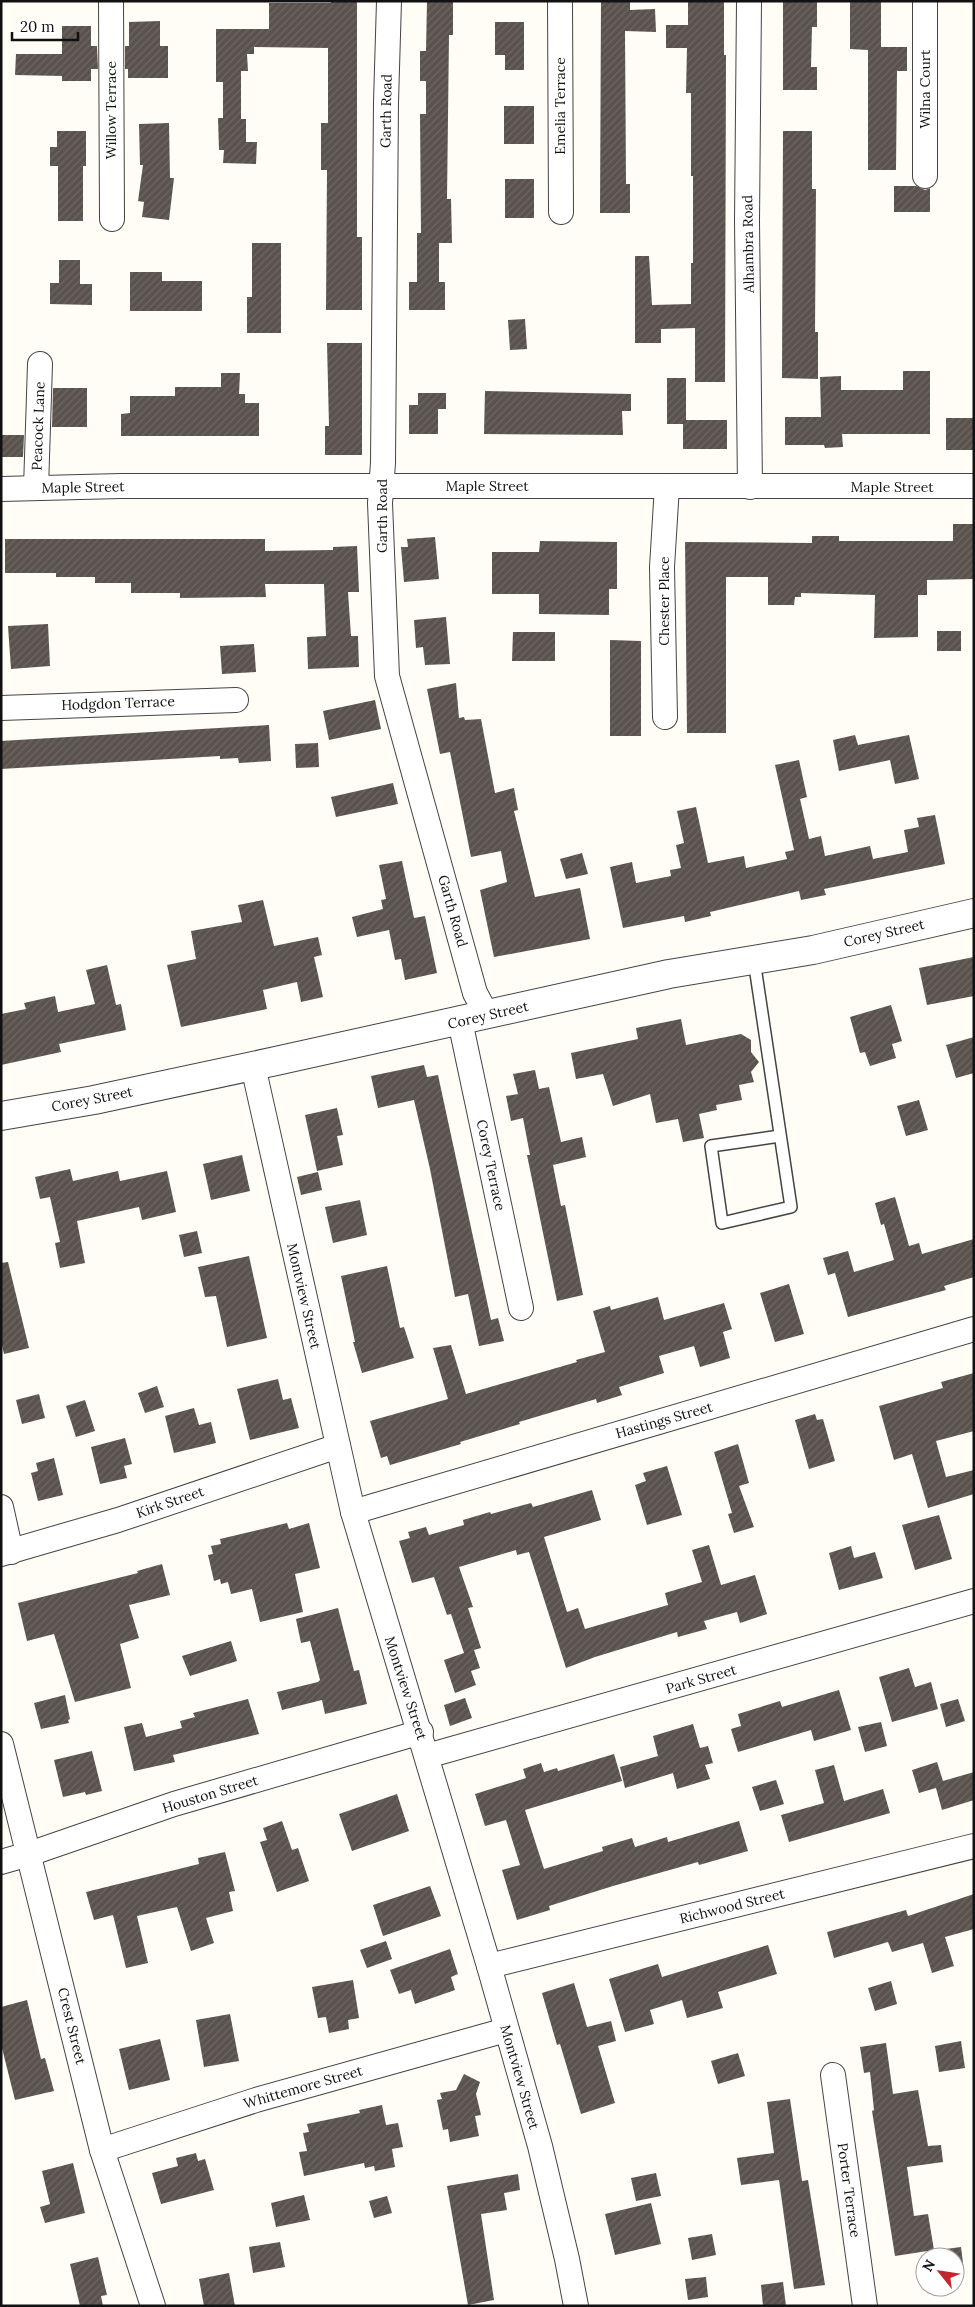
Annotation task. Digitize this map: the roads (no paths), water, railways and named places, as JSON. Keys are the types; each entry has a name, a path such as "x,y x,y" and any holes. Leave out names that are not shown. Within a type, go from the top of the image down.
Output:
{"street":[{"name":"Willow Terrace","path":"111,1 112,219"},
{"name":"Garth Road","path":"389,1 386,102 383,470 380,486 387,676 476,993 487,1015"},
{"name":"Emelia Terrace","path":"560,1 561,212"},
{"name":"Alhambra Road","path":"749,1 747,220 750,487"},
{"name":"Wilna Court","path":"925,1 926,176"},
{"name":"Peacock Lane","path":"36,488 40,364"},
{"name":"Maple Street","path":"1,489 380,486 974,486"},
{"name":"Chester Place","path":"665,717 662,567 667,486"},
{"name":"Hodgdon Terrace","path":"1,708 236,700"},
{"name":"Corey Street","path":"1,1116 253,1066 460,1022 669,974 813,950 974,913"},
{"name":"Corey Terrace","path":"460,1022 521,1308"},
{"name":"Montview Street","path":"253,1066 353,1512 388,1632 421,1732 490,1966 506,2030 540,2146 567,2259 576,2306"},
{"name":"Hastings Street","path":"353,1512 974,1329"},
{"name":"Kirk Street","path":"6,1553 118,1520 338,1446"},
{"path":"1,1507 6,1553"},
{"name":"Park Street","path":"427,1756 974,1601"},
{"name":"Houston Street","path":"1,1862 174,1804 421,1732"},
{"name":"Crest Street","path":"1,1744 102,2150 152,2306"},
{"name":"Richwood Street","path":"490,1966 974,1846"},
{"name":"Whittemore Street","path":"102,2150 256,2100 506,2030"},
{"name":"Porter Terrace","path":"833,2075 865,2306"}],"lane":[{"path":"754,960 791,1207 722,1223 711,1146 780,1136"}]}
